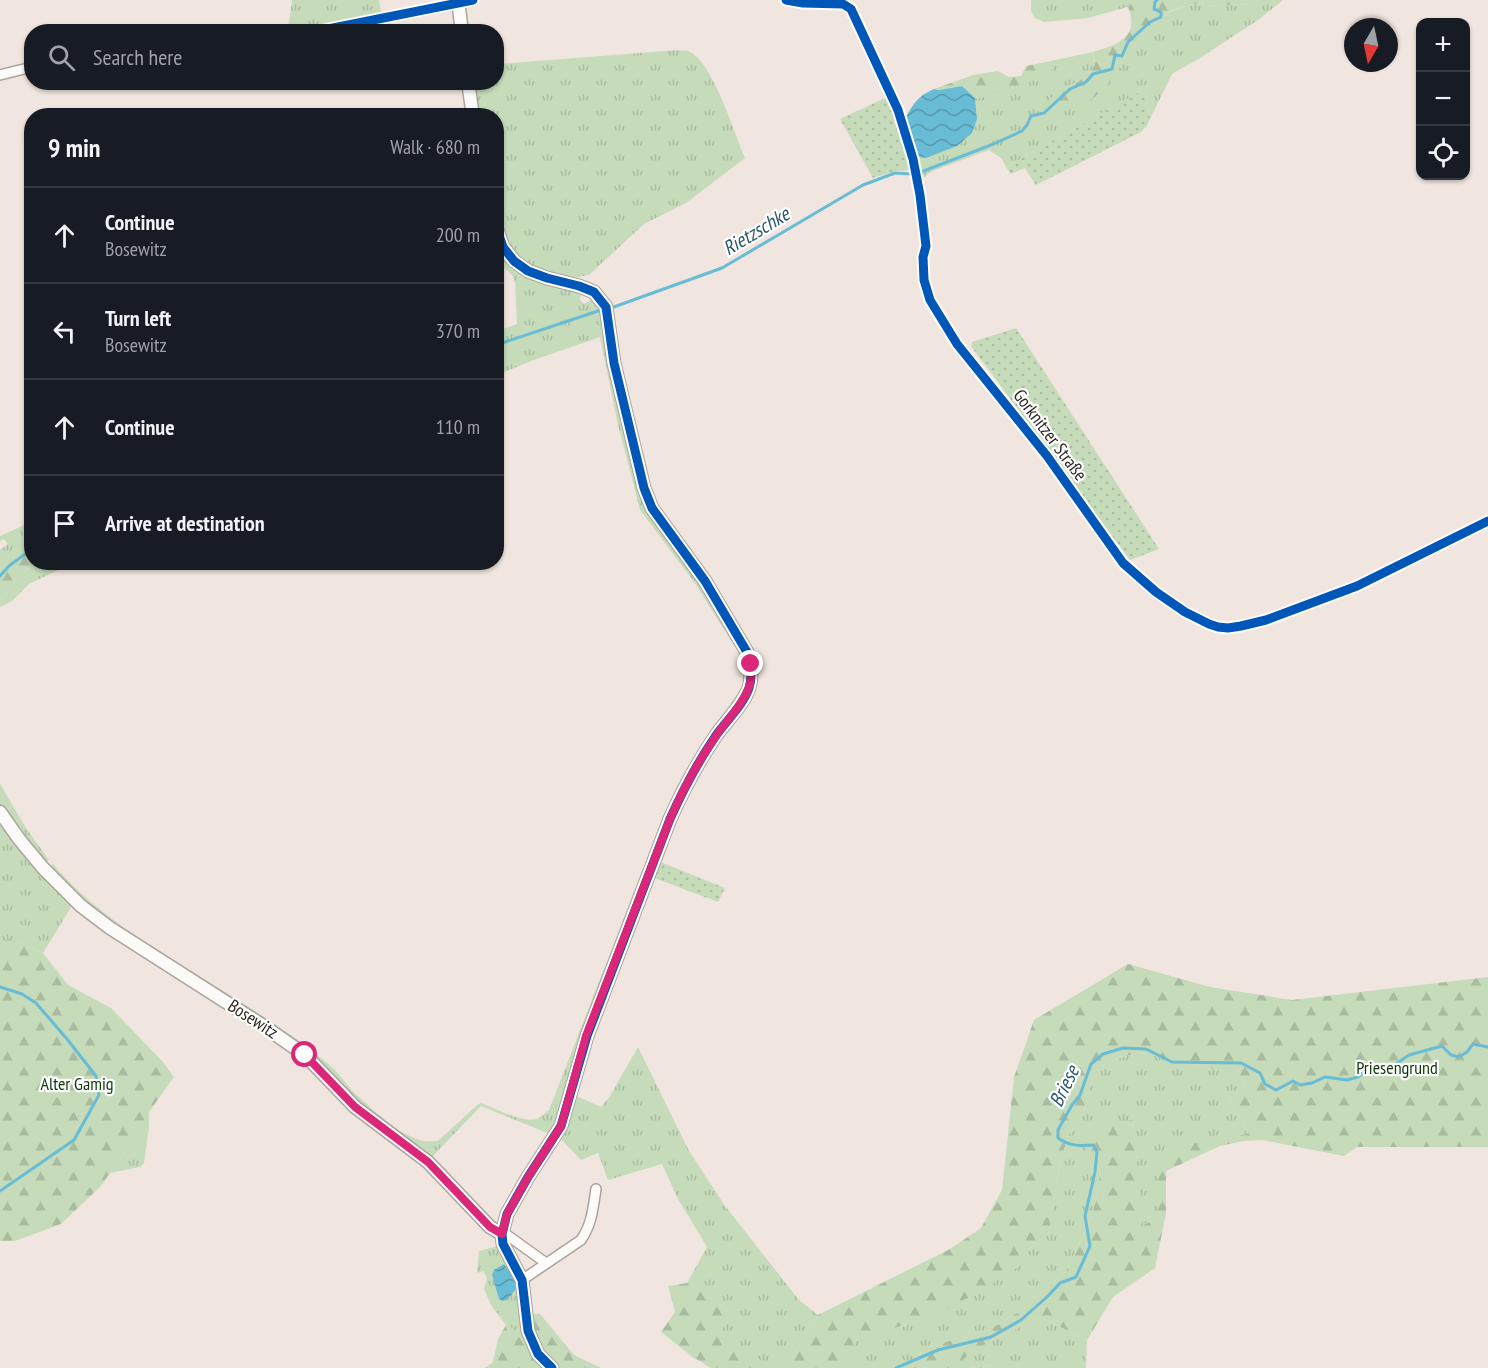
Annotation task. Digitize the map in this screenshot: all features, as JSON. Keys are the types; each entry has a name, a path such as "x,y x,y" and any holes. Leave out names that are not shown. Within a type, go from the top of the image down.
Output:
{"street":[{"path":"351,24 472,0"},
{"name":"Gorknitzer Straße","path":"786,0 803,3 843,4 851,9 898,110 916,173 926,246 923,257 924,280 930,300 957,344 1047,456 1122,563 1156,592 1185,612 1218,627 1241,626 1266,620 1357,586 1488,521"},
{"path":"459,1 461,24"},
{"path":"0,75 24,69"},
{"path":"469,90 472,108"},
{"path":"504,248 514,261 528,271 579,285 594,292 606,307 614,363 644,488 652,508 705,581 747,652 752,675 743,699 717,735 683,791 670,819 586,1036 561,1126 507,1214 502,1234 503,1244 522,1280 528,1331 538,1354 552,1368"},
{"name":"Bosewitz","path":"0,812 43,867 81,906 110,928 305,1055 355,1107 428,1162 490,1227 507,1235 546,1263"},
{"path":"522,1280 581,1240 592,1220 596,1189"}],"green space":[{"path":"292,0 379,0 381,13 325,24 289,24"},
{"path":"1031,0 1134,0 1128,7 1088,18 1044,22 1035,18 1031,11"},
{"path":"1134,0 1258,0 1250,5 1194,4 1172,10 1153,24 1105,88 1092,99 1056,114 1046,105 1058,89 1078,82 1087,75 1095,64 1093,52 1118,43 1129,33 1131,17 1128,7"},
{"path":"1258,0 1283,0 1258,20 1172,74 1150,119 1145,89 1006,167 1001,158 989,150 930,172 923,178 919,157 926,158 977,119 975,98 984,97 1052,69 1051,61 1093,52 1095,64 1087,75 1078,82 1058,89 1047,105 1056,114 1132,50 1153,24 1173,10 1194,4 1250,5"},
{"path":"688,51 697,57 714,82 745,158 686,203 644,224 589,275 571,278 530,269 506,246 504,238 504,108 478,108 474,90 504,90 504,63"},
{"path":"1051,61 1051,75 984,97 975,98 962,86 934,89 973,75 998,71 1009,77 1021,76 1026,66"},
{"path":"1145,89 1150,119 1141,132 1036,185 1025,168 1011,174 1006,167"},
{"path":"887,97 902,134 912,170 896,171 873,178 840,119"},
{"path":"504,250 511,263 580,290 580,300 584,304 591,300 601,305 640,489 702,582 748,664 746,686 680,788 552,1135 481,1106 430,1159 357,1104 331,1073 85,904 48,867 53,864 89,901 130,932 248,1006 313,1051 379,1115 411,1137 424,1141 438,1141 481,1103 531,1120 537,1119 549,1110 677,786 710,732 742,687 746,674 737,650 694,582 640,510 618,425 600,337 504,372 504,329 517,324 513,276 504,268"},
{"path":"1016,328 1159,549 1130,560 971,346 972,342"},
{"path":"24,525 24,557 19,551 0,569 0,550 8,544 4,539 0,541 0,536"},
{"path":"19,551 24,554 24,570 27,570 0,599 0,569"},
{"path":"27,570 58,570 29,584 12,601 0,607 0,599"},
{"path":"0,784 26,828 49,860 45,863 0,806"},
{"path":"0,817 73,904 43,953 10,939 0,941"},
{"path":"658,861 725,888 718,902 652,877"},
{"name":"Alter Gamig","path":"10,939 43,953 68,985 111,1008 163,1062 174,1077 149,1112 149,1127 124,1154 100,1187 61,1224 15,1241 0,1241 0,941"},
{"name":"Priesengrund","path":"1128,964 1210,987 1292,1000 1488,977 1488,1147 1357,1147 1344,1156 1262,1140 1220,1146 1166,1171 1166,1213 1155,1268 1113,1297 1087,1340 1040,1317 972,1351 963,1360 970,1368 909,1368 912,1367 918,1354 929,1347 990,1329 1024,1309 1066,1271 1091,1219 1099,1184 1100,1160 1086,1151 1094,1124 1133,1120 1143,1225 1157,1218 1157,1172 1161,1161 1189,1144 1250,1133 1229,1099 1244,1086 1237,1070 1217,1070 1140,1052 1107,1062 1091,1084 1084,1110 1068,1136 1060,1163 1049,1234 1030,1248 1015,1269 980,1292 927,1318 856,1340 844,1361 844,1368 786,1368 818,1315 950,1249 981,1228 1002,1190 1014,1077 1034,1020"},
{"path":"638,1047 689,1151 725,1206 799,1300 818,1315 786,1368 772,1368 719,1333 732,1313 687,1283 707,1247 678,1199 662,1164 608,1180 598,1153 581,1160 560,1138 574,1095 601,1107 610,1096"},
{"path":"1140,1052 1217,1070 1237,1070 1244,1086 1229,1099 1250,1133 1224,1139 1157,1173 1157,1218 1142,1225 1133,1120 1100,1160 1099,1184 1091,1219 1066,1271 1024,1309 990,1329 929,1347 918,1354 912,1367 909,1368 844,1368 844,1361 856,1340 904,1326 1015,1269 1030,1248 1049,1234 1060,1163 1068,1136 1084,1110 1091,1084 1107,1062"},
{"path":"149,1127 144,1163 140,1167 110,1173 124,1154"},
{"path":"498,1246 517,1280 526,1340 523,1342 491,1305 484,1289 487,1278 483,1271 477,1273 479,1251"},
{"path":"687,1283 732,1313 720,1333 772,1368 710,1368 661,1332 675,1312 668,1286"},
{"path":"540,1314 574,1355 601,1368 556,1368 550,1363 539,1344 530,1316"},
{"path":"1040,1317 1087,1340 1086,1368 999,1368 994,1365 969,1368 963,1360 972,1351"},
{"path":"506,1325 514,1329 523,1342 526,1340 544,1368 485,1368 493,1362 498,1339"},
{"path":"994,1365 999,1368 970,1368"}],"water":[{"path":"962,86 975,98 977,119 972,133 957,146 926,158 919,157 906,117 909,112 917,100 934,89"},
{"path":"504,1264 509,1271 513,1271 517,1288 507,1300 503,1301 499,1299 492,1275 494,1270"}],"waterway":[{"name":"Rietzschke","path":"921,172 1022,131 1031,116 1044,113 1070,89 1086,82 1093,74 1112,69 1115,55 1122,56 1128,42 1150,22 1161,17 1161,12 1154,9 1157,0"},
{"name":"Rietzschke","path":"611,308 722,268 863,185 895,173 911,174"},
{"name":"Rietzschke","path":"504,342 601,310"},
{"name":"Rietzschke","path":"0,576 24,555"},
{"name":"Rietzschke","path":"0,987 22,994 36,1003 96,1076 99,1095 74,1140 0,1191"},
{"name":"Briese","path":"896,1368 938,1350 991,1337 1021,1320 1060,1283 1076,1277 1090,1246 1085,1216 1097,1152 1093,1145 1074,1145 1062,1141 1058,1138 1058,1130 1080,1095 1091,1064 1103,1054 1123,1048 1146,1049 1172,1062 1241,1063 1260,1073 1265,1084 1276,1090 1293,1081 1300,1085 1325,1077 1347,1080 1358,1077 1367,1070 1381,1070 1393,1066 1409,1055 1442,1046 1451,1055 1459,1057 1473,1044 1488,1047"}],"cycle path":[{"path":"353,24 473,0"},
{"path":"786,0 803,3 843,4 851,9 898,110 913,159 926,246 923,257 924,280 930,300 957,344 1047,456 1123,563 1156,592 1185,612 1209,624 1228,628 1241,626 1266,620 1357,586 1488,521"},
{"path":"504,248 514,261 528,271 594,292 606,307 614,363 644,488 652,508 705,581 747,652 751,670 746,694 704,754 670,819 587,1036 561,1126 507,1214 502,1234 503,1244 522,1280 528,1331 538,1354 552,1368"}],"route":[{"path":"305,1055 355,1107 428,1162 490,1227 502,1234 507,1214 561,1126 586,1036 670,819 683,791 749,688 752,675 751,664"}]}
